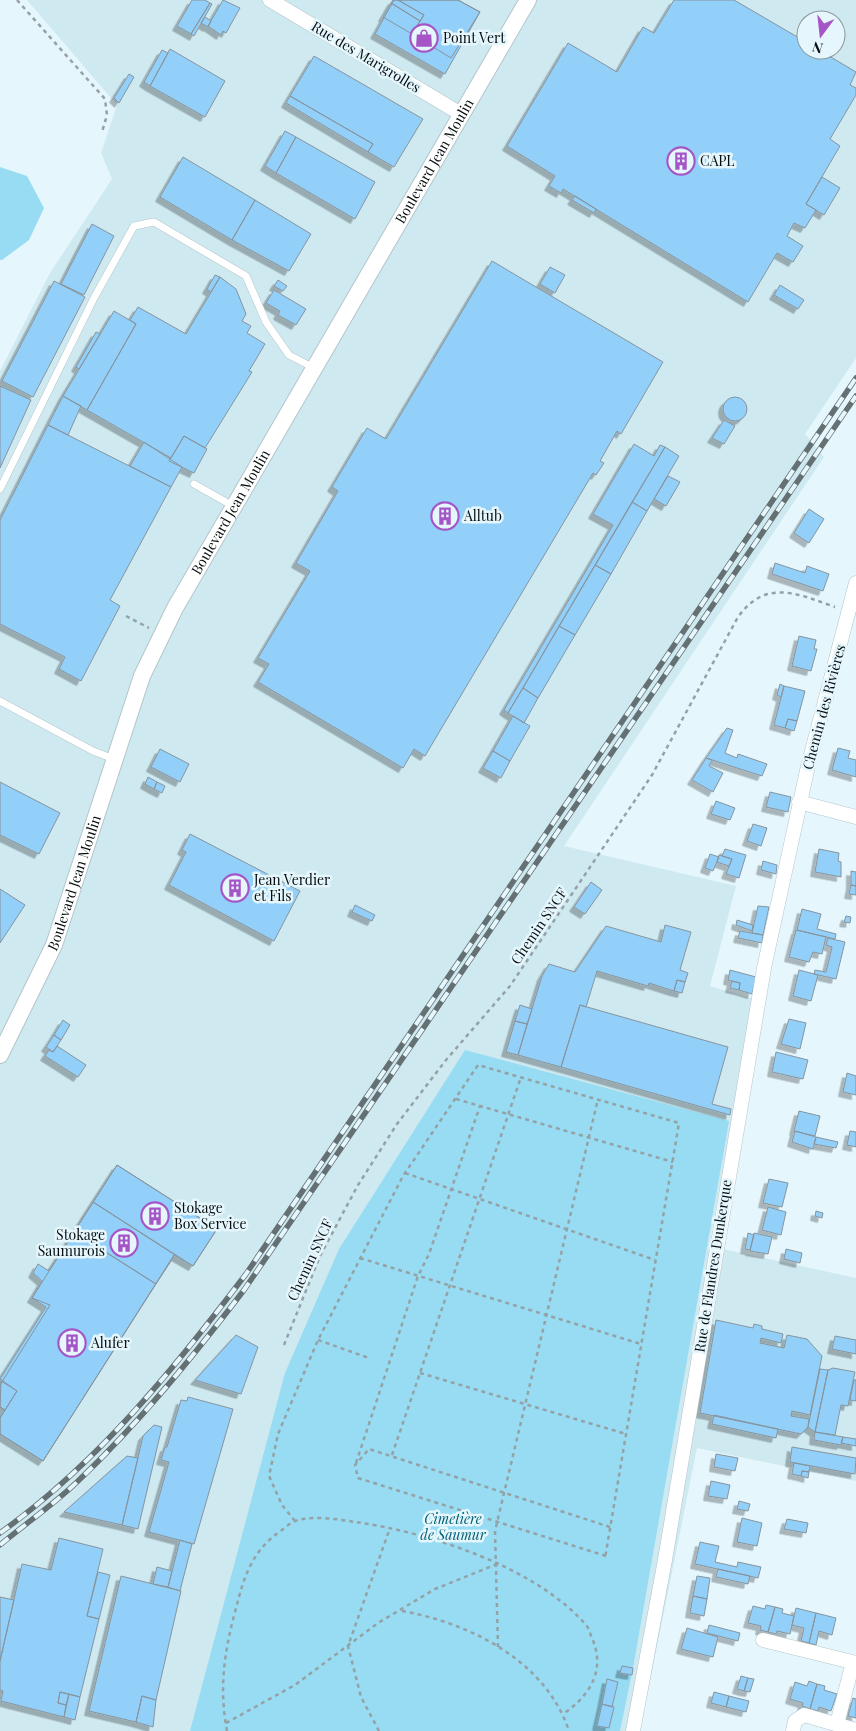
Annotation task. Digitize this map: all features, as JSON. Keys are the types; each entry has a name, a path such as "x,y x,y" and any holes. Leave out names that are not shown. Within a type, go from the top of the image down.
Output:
{"street":[{"name":"Rue des Marigrolles","path":"270,0 461,114"},
{"name":"Boulevard Jean Moulin","path":"0,1056 54,945 142,676 162,634 234,506 528,0"},
{"name":"Chemin des Rivières","path":"799,802 852,620 856,583"},
{"path":"799,802 856,817"},
{"name":"Rue de Flandres Dunkerque","path":"633,1731 665,1560 761,987 799,802"},
{"path":"763,1640 854,1662 837,1724"},
{"path":"793,1731 796,1721 804,1714 856,1730"}],"lane":[{"path":"0,489 90,307 134,226 154,222 246,276 266,322 289,355 314,368"},
{"path":"194,484 234,506"},
{"path":"0,701 93,751 115,759"}],"path":[{"path":"17,0 104,99 107,115 102,132"},
{"name":"Chemin SNCF","path":"284,1345 320,1256 358,1185 397,1124 446,1060 510,986 647,783 747,605 756,597 787,591 835,607 852,620"},
{"path":"126,616 162,634"},
{"path":"295,1521 282,1505 269,1476 278,1434 318,1340 405,1173 478,1064 679,1123 605,1557 358,1478 355,1465 418,1276 429,1254 480,1106"},
{"path":"392,1455 521,1077"},
{"path":"456,1098 672,1162"},
{"path":"498,1647 495,1531 598,1099"},
{"path":"405,1173 655,1260"},
{"path":"360,1258 641,1344"},
{"path":"318,1340 369,1358"},
{"path":"420,1374 626,1434"},
{"path":"355,1465 369,1449 610,1526"},
{"path":"227,1731 221,1684 227,1642 239,1597 254,1556 272,1536 295,1521 327,1518 420,1534 497,1564 554,1597 587,1626 597,1650 598,1670 592,1686 578,1704 563,1714"},
{"path":"380,1731 361,1697 348,1646 390,1528"},
{"path":"226,1723 295,1684 378,1623 435,1589 497,1564"},
{"path":"401,1611 453,1624 498,1647 518,1660 548,1691 563,1714 568,1731"}],"shaded area":[{"path":"27,0 856,0 856,358 805,434 824,457 564,846 736,886 710,986 754,999 709,1246 856,1278 856,1481 697,1448 640,1731 0,1731 0,371 50,273 112,179 101,153 117,105"}],"green space":[{"path":"0,167 27,176 44,208 29,240 2,260 0,260"},
{"name":"Cimetière de Saumur","path":"465,1050 729,1121 633,1668 620,1731 190,1731 285,1373 339,1249"}],"building":[{"path":"192,0 205,0 210,3 191,34 177,26"},
{"path":"223,0 240,8 226,33 223,31 221,35 208,26"},
{"path":"393,0 398,0 424,15 420,21 391,3"},
{"name":"Point Vert","path":"394,0 458,0 480,12 445,74 375,34"},
{"path":"398,0 458,0 480,12 451,58 412,34 424,15"},
{"name":"CAPL","path":"674,0 734,0 796,36 796,60 836,60 856,72 850,85 856,88 856,95 830,139 840,146 806,204 816,210 805,228 794,223 787,236 803,246 793,262 777,253 748,302 563,189 561,193 549,186 555,176 507,146 568,43 617,72 643,27 654,33"},
{"path":"210,3 212,4 194,36 191,34"},
{"path":"391,3 420,21 412,34 383,17"},
{"path":"205,17 211,21 208,27 201,23"},
{"path":"170,49 225,81 205,117 150,86"},
{"path":"162,50 168,53 150,86 144,82"},
{"path":"314,56 423,119 394,167 368,152 373,144 290,96"},
{"path":"129,74 134,77 119,103 114,98"},
{"path":"290,96 373,144 368,152 286,103"},
{"path":"285,131 296,137 276,173 265,166"},
{"path":"296,137 375,182 355,219 276,173"},
{"path":"183,157 255,200 232,240 160,197"},
{"path":"822,177 840,188 824,215 806,204"},
{"path":"575,196 596,209 594,213 572,200"},
{"path":"255,200 311,234 289,271 232,240"},
{"path":"92,224 114,236 84,295 61,284"},
{"name":"Alltub","path":"492,261 663,362 621,434 617,431 600,461 604,463 596,475 593,473 425,756 414,749 403,768 258,682 269,664 258,658 310,571 296,563 338,491 332,487 367,428 386,439"},
{"path":"550,267 565,275 555,293 540,284"},
{"path":"215,275 220,277 211,292 207,289"},
{"path":"220,277 236,289 246,314 242,321 251,326 247,333 265,344 249,371 252,372 205,448 184,436 171,458 87,410 136,324 130,320 138,307 186,334"},
{"path":"278,280 287,286 283,291 274,286"},
{"path":"54,281 85,297 33,397 2,381"},
{"path":"780,285 804,300 798,309 774,295"},
{"path":"274,290 306,309 296,325 278,315 280,311 266,303"},
{"path":"114,311 136,324 87,410 63,396"},
{"path":"96,332 100,334 79,369 76,367"},
{"path":"0,386 31,400 0,468"},
{"path":"63,396 81,406 68,435 48,425"},
{"path":"735,397 744,400 747,409 744,418 735,421 726,418 723,409 726,400"},
{"path":"724,420 735,426 724,444 712,438"},
{"path":"48,425 171,487 110,600 120,606 81,681 59,669 65,657 0,624 0,520"},
{"path":"184,436 207,449 194,473 169,461"},
{"path":"144,442 182,467 171,487 130,466"},
{"path":"634,444 654,456 660,445 665,447 508,713 504,710 613,525 593,514"},
{"path":"665,447 679,456 647,511 632,502"},
{"path":"668,476 680,482 666,506 654,499"},
{"path":"632,502 647,511 611,574 595,565"},
{"path":"809,509 824,519 809,543 794,533"},
{"path":"775,563 805,573 807,566 829,574 823,591 772,574"},
{"path":"595,565 611,574 575,635 559,626"},
{"path":"559,626 575,635 538,698 523,688"},
{"path":"799,636 816,640 814,649 817,649 811,671 792,666"},
{"path":"780,684 784,686 781,697 777,695"},
{"path":"784,686 805,691 797,721 788,719 785,728 774,725"},
{"path":"523,688 538,698 524,723 508,713"},
{"path":"513,716 530,726 510,761 493,751"},
{"path":"788,719 797,721 794,731 785,728"},
{"path":"727,728 733,730 725,753 737,758 738,754 767,764 762,776 706,758"},
{"path":"838,748 850,751 848,758 856,760 856,777 832,770"},
{"path":"160,749 189,764 180,782 151,767"},
{"path":"493,751 510,761 501,778 483,768"},
{"path":"706,758 712,760 709,766 723,773 713,792 692,780"},
{"path":"148,777 157,782 154,789 145,784"},
{"path":"0,782 60,813 39,854 0,835"},
{"path":"157,782 165,786 162,793 154,789"},
{"path":"770,792 791,797 788,812 766,807"},
{"path":"716,801 735,808 730,820 711,814"},
{"path":"753,824 767,828 761,846 747,841"},
{"name":"Jean Verdier et Fils","path":"190,834 300,891 274,941 169,885 186,852 182,850"},
{"path":"725,849 746,855 739,878 726,874 732,859 722,856"},
{"path":"819,849 839,853 838,861 841,862 841,877 815,872"},
{"path":"710,854 719,857 713,871 705,868"},
{"path":"719,855 732,859 729,866 717,862"},
{"path":"763,861 777,865 776,874 761,870"},
{"path":"851,871 856,872 856,886 851,885"},
{"path":"591,882 602,890 585,914 574,907"},
{"path":"851,885 856,886 856,895 849,894"},
{"path":"0,889 25,905 0,943"},
{"path":"355,905 375,915 372,921 352,912"},
{"path":"758,906 769,907 763,935 752,933"},
{"path":"802,909 821,914 817,929 836,934 835,939 797,930"},
{"path":"846,916 851,917 850,923 844,922"},
{"path":"737,920 753,925 752,931 736,925"},
{"path":"665,925 691,932 680,970 688,973 685,982 677,980 674,991 649,983 648,986 597,971 586,1007 580,1005 561,1067 518,1055 542,976 549,964 575,972 606,926 661,942"},
{"path":"796,930 826,937 822,954 813,952 809,962 789,957"},
{"path":"740,931 763,935 762,943 738,938"},
{"path":"828,938 845,942 836,979 814,974 815,970 826,972 832,947 826,945"},
{"path":"730,970 756,977 752,994 739,990 740,983 728,980"},
{"path":"799,970 818,975 811,1001 793,996"},
{"path":"677,980 685,982 682,993 674,991"},
{"path":"732,981 740,983 739,990 730,988"},
{"path":"520,1005 532,1009 527,1024 515,1021"},
{"path":"580,1005 728,1047 712,1104 731,1109 730,1115 561,1067"},
{"path":"789,1019 806,1023 800,1049 781,1044"},
{"path":"63,1020 70,1025 61,1040 54,1035"},
{"path":"515,1021 527,1024 518,1055 506,1052"},
{"path":"54,1035 61,1040 53,1052 46,1047"},
{"path":"57,1046 86,1065 78,1077 45,1056 49,1050 53,1052"},
{"path":"776,1052 808,1060 803,1079 772,1072"},
{"path":"847,1073 856,1076 856,1095 843,1092"},
{"path":"799,1111 820,1116 815,1136 794,1131"},
{"path":"795,1131 816,1137 813,1149 792,1142"},
{"path":"850,1131 856,1132 856,1147 847,1145"},
{"path":"816,1137 838,1142 836,1148 814,1144"},
{"name":"Alufer","path":"117,1165 217,1229 193,1266 174,1255 43,1461 0,1434 0,1418 17,1391 0,1379 46,1307 32,1298 42,1281 33,1273 38,1264 49,1271"},
{"name":"Stokage Box Service","path":"117,1165 217,1229 193,1266 93,1202"},
{"path":"769,1179 788,1183 782,1207 763,1203"},
{"name":"Stokage Saumurois","path":"93,1202 175,1255 156,1284 74,1232"},
{"path":"768,1207 786,1212 781,1235 762,1230"},
{"path":"816,1211 823,1213 822,1218 815,1216"},
{"name":"Alufer","path":"74,1232 156,1284 43,1461 0,1434 0,1418 5,1410 0,1407 0,1385 50,1305 32,1298"},
{"path":"748,1233 754,1235 750,1250 745,1249"},
{"path":"754,1233 772,1237 768,1254 750,1251"},
{"path":"786,1249 802,1253 800,1263 784,1259"},
{"path":"716,1320 753,1328 754,1324 762,1326 762,1329 783,1334 781,1343 761,1338 760,1343 784,1348 787,1335 807,1339 822,1356 810,1415 792,1411 791,1416 809,1419 808,1427 801,1434 700,1413"},
{"path":"236,1335 258,1347 241,1394 195,1380"},
{"path":"835,1336 856,1340 856,1354 832,1349"},
{"path":"833,1368 855,1372 848,1406 841,1405 835,1435 815,1432 828,1370"},
{"path":"820,1369 828,1370 815,1432 808,1427"},
{"path":"854,1380 856,1380 856,1401 850,1400"},
{"path":"1,1381 17,1391 5,1410 0,1407"},
{"path":"188,1397 233,1409 194,1544 149,1532 169,1462 161,1460 165,1447 167,1447 181,1400 187,1401"},
{"path":"714,1415 778,1429 776,1438 712,1424"},
{"path":"154,1425 162,1427 138,1529 122,1525 143,1436"},
{"path":"815,1432 843,1437 841,1445 814,1440"},
{"path":"843,1437 856,1439 856,1446 841,1443"},
{"path":"792,1447 856,1458 855,1474 790,1462"},
{"path":"716,1454 738,1458 735,1471 714,1467"},
{"path":"127,1456 138,1458 122,1525 64,1512"},
{"path":"794,1463 810,1466 809,1472 802,1471 801,1476 792,1474"},
{"path":"802,1471 809,1472 808,1478 801,1476"},
{"path":"711,1481 730,1485 727,1499 708,1496"},
{"path":"739,1501 750,1504 748,1511 737,1509"},
{"path":"742,1518 762,1523 757,1546 737,1542"},
{"path":"787,1519 808,1523 806,1533 784,1529"},
{"path":"59,1538 103,1549 87,1616 99,1619 80,1697 60,1692 58,1703 66,1705 64,1717 1,1701 3,1691 0,1690 0,1661 22,1564 51,1570"},
{"path":"180,1540 192,1544 180,1591 168,1587"},
{"path":"700,1542 719,1546 715,1562 737,1567 738,1562 761,1567 758,1578 695,1564"},
{"path":"157,1567 172,1571 168,1587 153,1584"},
{"path":"718,1569 750,1576 748,1584 716,1577"},
{"path":"98,1572 110,1575 99,1619 87,1616"},
{"path":"121,1576 181,1591 156,1700 142,1696 136,1722 89,1711"},
{"path":"697,1576 710,1578 707,1599 693,1596"},
{"path":"693,1596 707,1599 704,1616 690,1613"},
{"path":"0,1597 14,1600 0,1661"},
{"path":"766,1605 775,1607 768,1632 760,1630 761,1626 748,1623 753,1606 765,1609"},
{"path":"775,1607 783,1609 782,1613 794,1616 790,1634 777,1631 776,1634 768,1632"},
{"path":"796,1608 816,1613 809,1643 801,1641 804,1628 792,1625"},
{"path":"816,1613 836,1618 832,1635 819,1631 816,1645 809,1643"},
{"path":"709,1625 740,1633 738,1641 707,1633"},
{"path":"687,1628 718,1637 713,1657 681,1649"},
{"path":"622,1666 633,1668 632,1675 620,1673"},
{"path":"741,1676 748,1678 744,1691 737,1689"},
{"path":"748,1678 754,1679 750,1692 744,1691"},
{"path":"607,1679 618,1682 612,1707 602,1704"},
{"path":"809,1681 817,1684 810,1709 802,1706 803,1703 790,1699 795,1682 807,1686"},
{"path":"817,1684 825,1686 824,1690 837,1694 831,1711 819,1707 818,1711 810,1709"},
{"path":"60,1692 69,1694 66,1705 58,1703"},
{"path":"714,1692 729,1696 726,1707 711,1703"},
{"path":"69,1694 80,1697 75,1720 64,1717"},
{"path":"142,1696 156,1700 153,1727 136,1722"},
{"path":"729,1696 749,1701 746,1712 726,1707"},
{"path":"853,1698 856,1699 856,1718 848,1716"},
{"path":"602,1704 614,1707 609,1728 597,1726"}],"railway":[{"path":"0,1533 36,1506 70,1476 133,1413 191,1345 246,1274 856,378"},
{"path":"0,1545 49,1507 100,1460 185,1365 244,1290 856,396"}],"place":[{"name":"Point Vert","path":"424,38"},
{"name":"CAPL","path":"681,161"},
{"name":"Alltub","path":"445,516"},
{"name":"Jean Verdier et Fils","path":"235,888"},
{"name":"Stokage Box Service","path":"155,1216"},
{"name":"Stokage Saumurois","path":"124,1243"},
{"name":"Alufer","path":"72,1343"}]}
